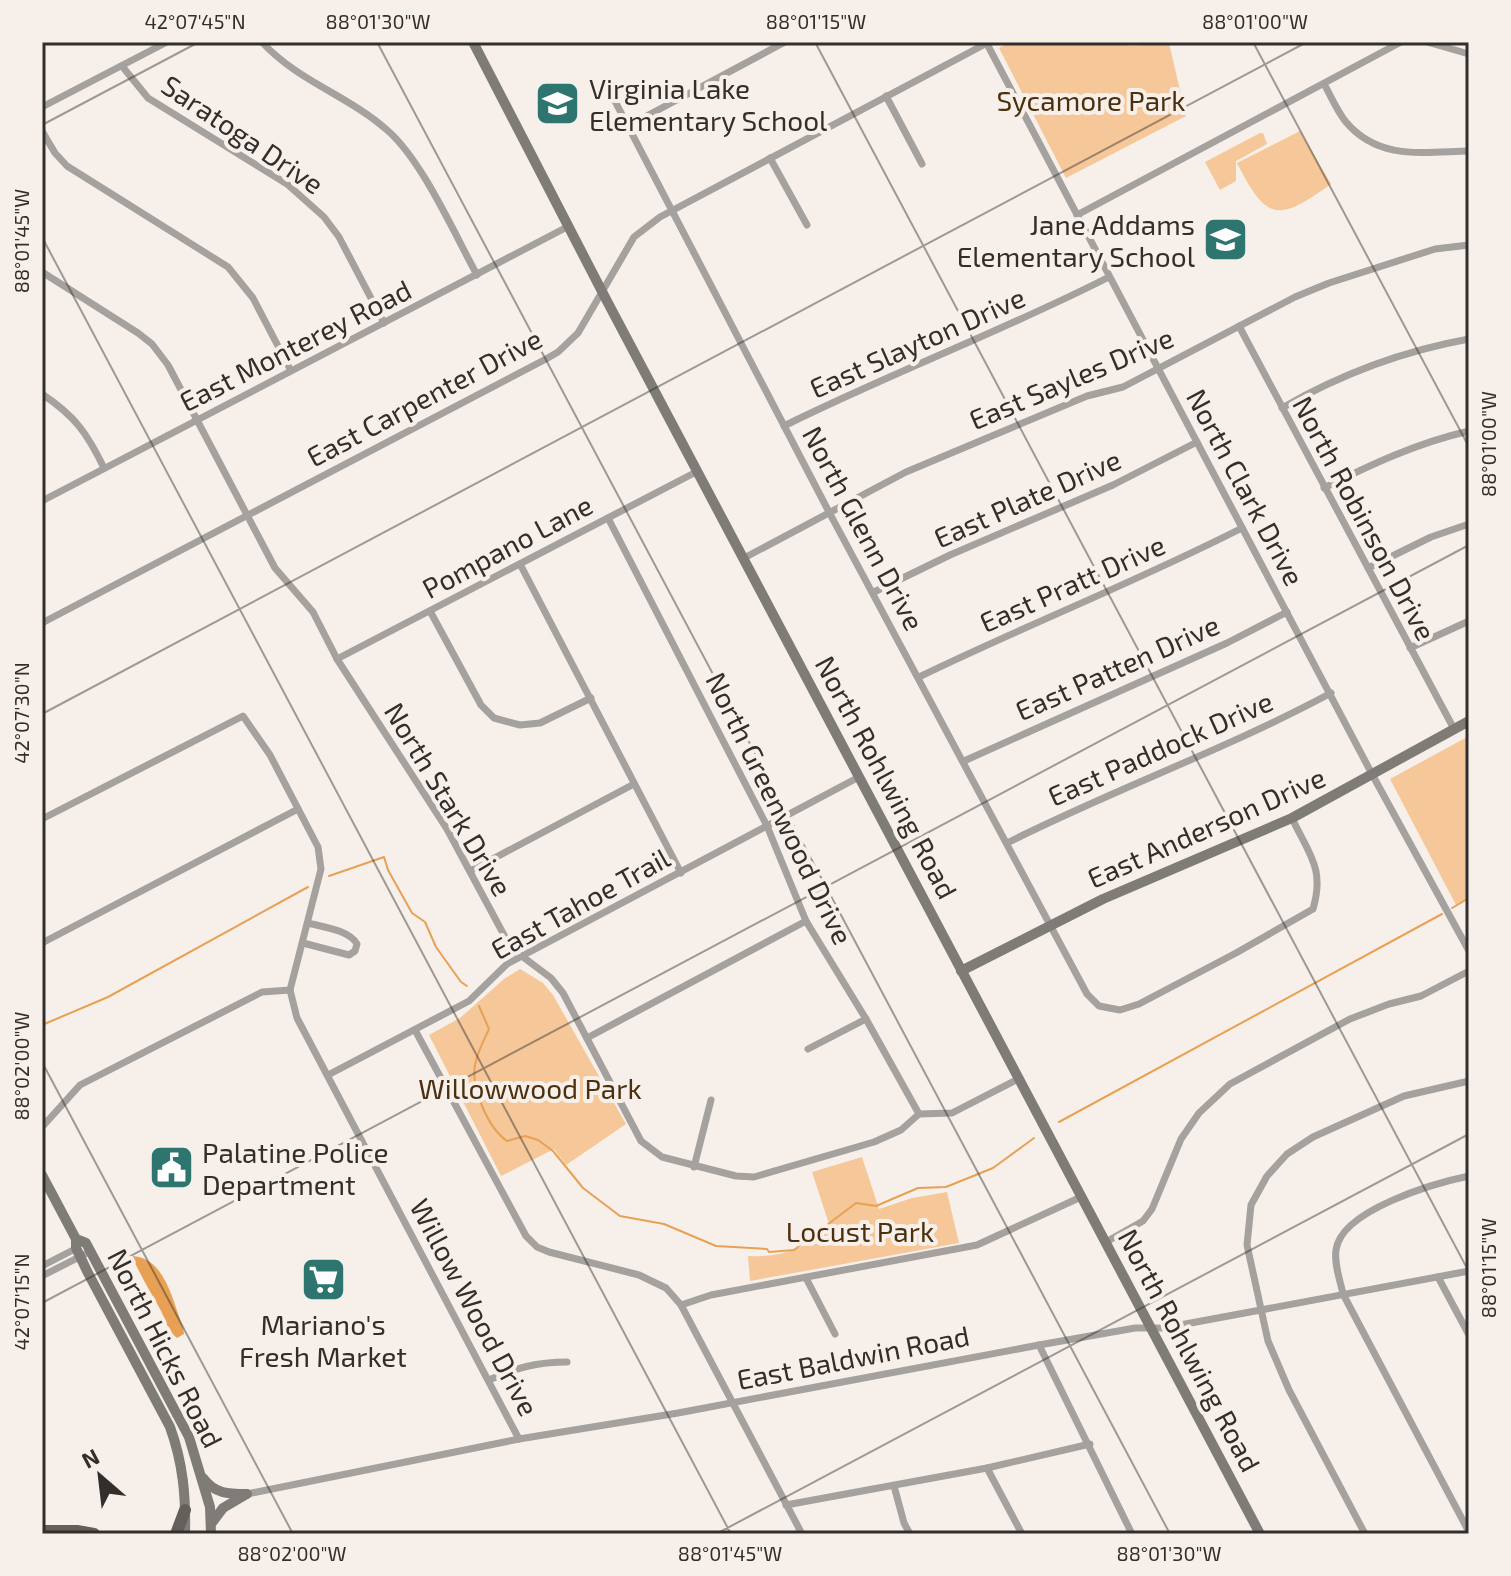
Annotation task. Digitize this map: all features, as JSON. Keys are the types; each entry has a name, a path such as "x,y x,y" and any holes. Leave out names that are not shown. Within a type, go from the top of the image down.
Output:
{"main road":[{"path":"176,1534 185,1510"},
{"path":"42,1531 94,1534"}],"street":[{"path":"42,107 167,42"},
{"path":"262,42 280,58 373,118 394,136 416,165 477,275"},
{"name":"North Rohlwing Road","path":"473,42 1260,1534"},
{"path":"628,126 785,42"},
{"name":"East Carpenter Drive","path":"42,623 558,352 584,324 634,237 670,210 987,42"},
{"name":"North Clark Drive","path":"987,42 1373,776 1469,951"},
{"path":"1077,215 1401,42"},
{"path":"1427,42 1469,54"},
{"name":"Saratoga Drive","path":"122,66 148,98 287,184 324,217 339,237 384,323"},
{"name":"North Glenn Drive","path":"605,82 829,512 1087,994 1099,1006 1120,1010 1139,1004 1313,909 1319,874 1292,818"},
{"path":"1324,84 1348,124 1371,142 1399,153 1469,151"},
{"path":"886,96 922,164"},
{"path":"42,131 67,166 228,267 253,298 291,371"},
{"path":"770,158 807,225"},
{"name":"East Monterey Road","path":"42,501 569,226"},
{"name":"East Sayles Drive","path":"744,558 906,472 1087,396 1123,387 1295,297 1350,275 1435,249 1469,245"},
{"name":"North Stark Drive","path":"42,272 152,344 168,365 275,568 313,612 337,659 447,829 511,948 551,978 563,993 641,1141 662,1157 694,1167 754,1177 874,1142 901,1130 919,1114"},
{"name":"East Slayton Drive","path":"784,426 861,388 1036,314 1109,277"},
{"name":"North Robinson Drive","path":"1239,326 1454,729"},
{"path":"1282,408 1365,367 1412,351 1469,339"},
{"path":"42,394 75,419 87,434 104,468"},
{"path":"1324,488 1386,457 1428,441 1469,431"},
{"name":"East Plate Drive","path":"874,592 950,555 1113,485 1197,442"},
{"name":"Pompano Lane","path":"337,659 698,471"},
{"name":"North Greenwood Drive","path":"608,518 767,826 806,921 919,1114"},
{"path":"1368,568 1421,541 1469,524"},
{"name":"East Pratt Drive","path":"919,677 990,642 1165,567 1242,528"},
{"path":"520,564 681,873"},
{"path":"430,611 481,705 494,718 520,725 540,723 591,698"},
{"name":"East Patten Drive","path":"964,761 1227,643 1287,612"},
{"path":"1410,648 1469,621"},
{"name":"East Paddock Drive","path":"1007,843 1071,810 1239,740 1331,693"},
{"path":"42,819 243,716 270,755 318,847 321,869 290,990 262,992 80,1085 43,1126"},
{"name":"East Anderson Drive","path":"961,971 1103,899 1292,818 1469,721"},
{"name":"East Tahoe Trail","path":"328,1075 469,1001 499,970 521,956 859,777"},
{"path":"470,871 634,784"},
{"path":"42,943 298,809"},
{"path":"587,1038 806,921"},
{"path":"303,943 349,955 355,951 357,944 354,938 346,934 308,923"},
{"path":"1106,1242 1143,1221 1152,1209 1181,1139 1199,1113 1230,1084 1350,1019 1421,996 1469,971"},
{"name":"Willow Wood Drive","path":"290,990 297,1018 519,1439"},
{"path":"808,1049 866,1019"},
{"path":"415,1030 526,1236 537,1247 549,1252 639,1275 666,1288 681,1305 802,1534"},
{"path":"919,1114 952,1113 1018,1079"},
{"path":"1365,1534 1274,1359 1247,1245 1251,1205 1267,1176 1287,1154 1313,1137 1404,1096 1469,1081"},
{"path":"694,1167 711,1100"},
{"name":"North Hicks Road","path":"42,1175 189,1437 210,1507 211,1529"},
{"path":"1469,1176 1411,1192 1371,1212 1347,1228 1336,1250 1343,1294 1469,1532"},
{"path":"681,1305 711,1295 977,1245 1081,1197"},
{"path":"42,1266 82,1248"},
{"path":"42,1276 82,1248"},
{"name":"North Hicks Road","path":"82,1248 170,1427 180,1454 185,1534"},
{"name":"East Baldwin Road","path":"247,1494 519,1439 1469,1271"},
{"path":"1438,1277 1469,1335"},
{"path":"806,1278 835,1334"},
{"path":"1039,1345 1132,1534"},
{"path":"489,1380 517,1367 567,1362"},
{"path":"151,1390 167,1407 173,1407"},
{"path":"786,1505 987,1468 1090,1444"},
{"path":"987,1468 1022,1534"},
{"path":"202,1476 219,1492 247,1494"},
{"path":"894,1486 910,1534"},
{"path":"211,1529 231,1502 247,1494"}],"green space":[{"name":"Sycamore Park","path":"1010,42 1114,42 1132,46 1169,43 1186,116 1066,178 999,48"},
{"path":"1300,131 1331,184 1298,205 1275,210 1257,197 1237,163"},
{"path":"1263,133 1267,144 1236,161 1236,181 1220,190 1205,162"},
{"path":"1469,736 1469,898 1456,905 1390,779"},
{"name":"Willowwood Park","path":"520,969 543,983 553,995 626,1124 566,1165 554,1149 501,1176 429,1035 460,1018"},
{"name":"Locust Park","path":"862,1157 879,1209 912,1198 947,1192 959,1243 750,1281 748,1256 792,1250 831,1230 812,1172"}],"shaded area":[{"path":"132,1256 153,1264 160,1272 184,1334 177,1338 171,1332"}],"waterway":[{"path":"329,876 384,857 412,913 425,922 436,947 467,986"},
{"path":"42,1025 108,997 308,887"},
{"path":"1452,908 1469,898"},
{"path":"1059,1122 1442,914"},
{"path":"479,1006 489,1029 476,1060 474,1074 478,1096 487,1117 500,1135 507,1141 525,1136 538,1140 553,1151 583,1188 620,1216 664,1224 716,1246 767,1249 769,1252 794,1250 856,1203 876,1206 918,1188 946,1187 993,1168 1034,1138"}],"place":[{"name":"Virginia Lake Elementary School","path":"558,104"},
{"name":"Jane Addams Elementary School","path":"1226,240"},
{"name":"Palatine Police Department","path":"171,1168"},
{"name":"Mariano's Fresh Market","path":"323,1280"}]}
